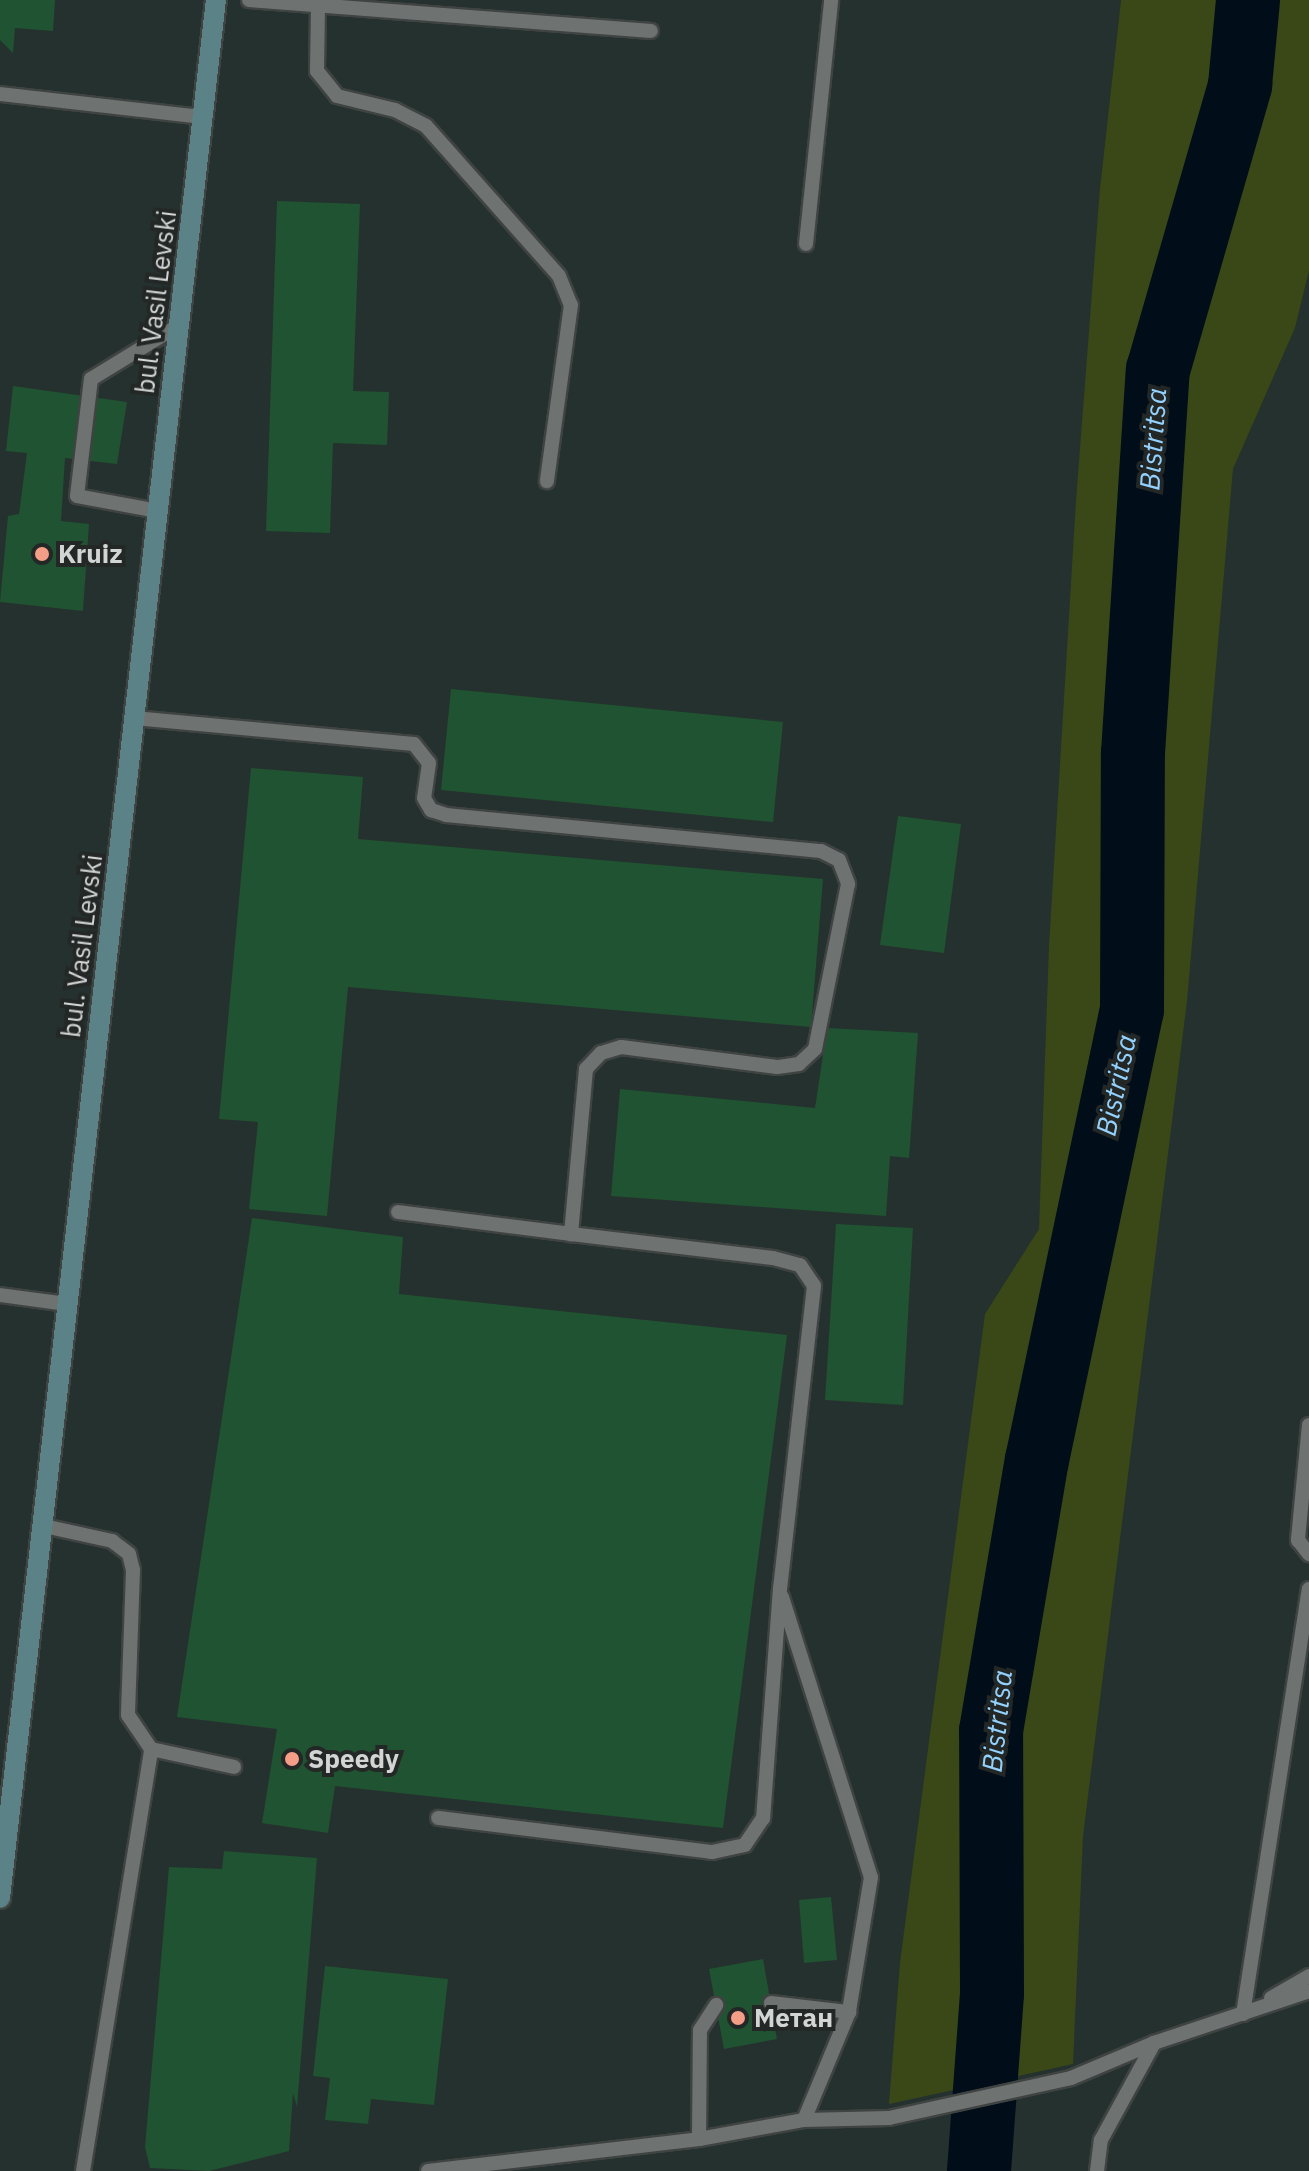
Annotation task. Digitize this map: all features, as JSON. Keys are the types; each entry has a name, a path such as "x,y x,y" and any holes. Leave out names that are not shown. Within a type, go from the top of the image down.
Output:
{"street":[{"name":"bul. Vasil Levski","path":"0,1898 216,0"}],"lane":[{"path":"249,0 651,31"},
{"path":"806,244 831,0"},
{"path":"318,7 317,71 337,96 395,110 426,126 559,276 571,305 547,481"},
{"path":"0,94 203,117"},
{"path":"158,511 77,496 91,379 179,325"},
{"path":"134,718 414,744 429,763 424,798 431,810 446,815 821,851 839,860 848,884 815,1049 799,1064 777,1067 621,1047 601,1053 586,1069 571,1234"},
{"path":"398,1212 773,1258 800,1265 814,1286 780,1588 763,1818 745,1845 712,1852 438,1818"},
{"path":"0,1295 67,1304"},
{"path":"1309,1425 1298,1540 1309,1554"},
{"path":"44,1526 112,1541 129,1554 133,1570 128,1715 151,1749 83,2171"},
{"path":"780,1588 871,1877 849,2012 804,2120"},
{"path":"1243,2014 1309,1589"},
{"path":"151,1749 234,1767"},
{"path":"1243,2014 1309,1976"},
{"path":"428,2171 699,2139 804,2120 889,2118 1071,2078 1154,2043 1309,1991"},
{"path":"771,2003 849,2012"},
{"path":"699,2139 700,2030 716,2005"},
{"path":"1097,2171 1101,2140 1154,2043"}],"shaded area":[{"path":"0,0 1121,0 1100,188 1193,891 1233,469 1295,328 1309,271 1309,2171 0,2171"}],"green space":[{"path":"1121,0 1309,0 1309,271 1295,328 1233,469 1187,1001 1083,1836 1073,2064 889,2104 900,1963 985,1314 1039,1229 1049,946 1076,501 1100,188"}],"building":[{"path":"0,0 55,0 53,31 15,28 13,53 0,40"},
{"path":"277,201 360,204 353,391 389,392 387,445 333,443 330,533 266,531"},
{"path":"13,386 127,402 117,464 65,458 61,521 89,524 83,611 0,602 8,516 19,514 27,453 6,451"},
{"path":"451,689 783,722 773,822 441,790"},
{"path":"251,768 363,777 358,839 823,879 811,1027 348,987 327,1216 249,1209 258,1122 219,1119"},
{"path":"898,816 961,824 944,953 880,945"},
{"path":"827,1028 918,1033 909,1158 890,1156 886,1216 611,1196 620,1089 815,1108"},
{"path":"252,1218 403,1237 399,1294 787,1335 723,1828 335,1786 328,1833 262,1823 277,1729 177,1717"},
{"path":"836,1224 913,1228 903,1405 825,1400"},
{"path":"224,1851 317,1858 297,2107 293,2093 289,2151 209,2171 150,2168 145,2147 169,1867 222,1869"},
{"path":"831,1897 837,1960 804,1963 799,1900"},
{"path":"763,1959 777,2039 724,2049 709,1969"},
{"path":"325,1966 448,1979 434,2105 371,2099 368,2124 325,2120 330,2078 313,2076"}],"waterway":[{"name":"Bistritsa","path":"979,2171 992,1993 991,1731 1037,1460 1132,1010 1133,753 1158,370 1240,85 1248,0"}],"place":[{"name":"Kruiz","path":"42,554"},
{"name":"Speedy","path":"292,1759"},
{"name":"Метан","path":"738,2018"}]}
